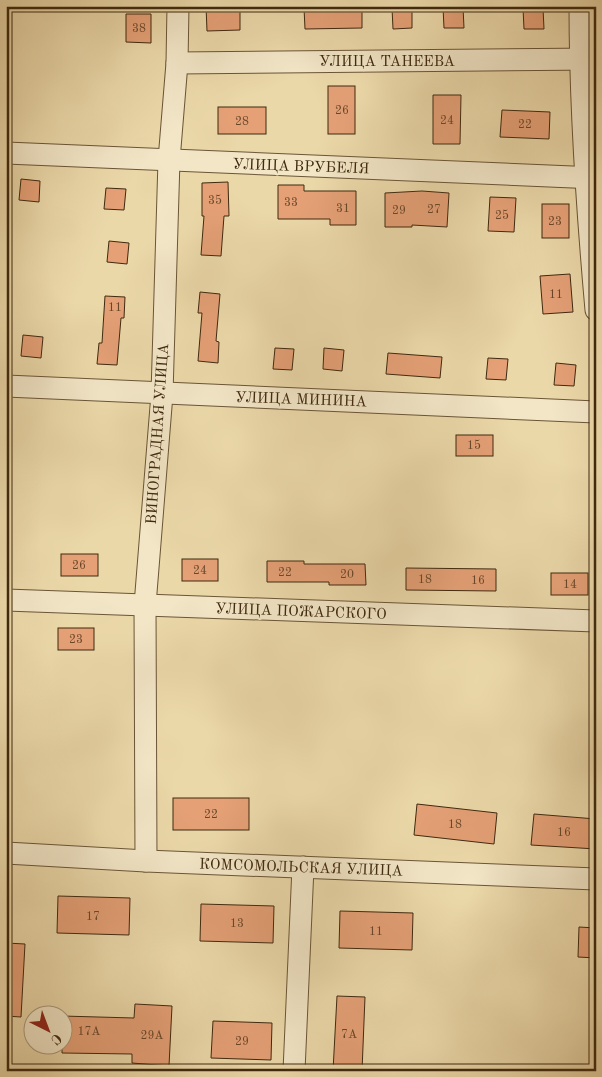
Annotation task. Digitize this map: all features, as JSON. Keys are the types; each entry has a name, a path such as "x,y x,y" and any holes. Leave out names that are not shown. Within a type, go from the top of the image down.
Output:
{"street":[{"name":"ВИНОГРАДНАЯ УЛИЦА","path":"146,861 145,605 162,394 170,160 177,63 178,6"},
{"path":"580,6 588,60 590,178 596,310"},
{"name":"УЛИЦА ТАНЕЕВА","path":"177,63 588,60"},
{"name":"УЛИЦА ВРУБЕЛЯ","path":"6,153 590,178"},
{"name":"УЛИЦА МИНИНА","path":"6,386 596,412"},
{"name":"УЛИЦА ПОЖАРСКОГО","path":"6,600 596,621"},
{"name":"КОМСОМОЛЬСКАЯ УЛИЦА","path":"6,853 146,861 596,879"},
{"path":"294,1071 303,867"}],"building":[{"path":"206,6 240,6 240,30 207,31"},
{"path":"362,6 362,28 305,29 304,8"},
{"path":"412,7 412,28 393,29 392,8"},
{"path":"443,7 463,7 464,28 444,28"},
{"path":"523,8 543,8 544,29 524,29"},
{"path":"126,14 151,14 151,43 126,42"},
{"path":"328,86 355,86 355,134 328,134"},
{"path":"433,95 461,95 460,144 433,144"},
{"path":"218,107 266,107 266,134 218,134"},
{"path":"502,110 550,112 549,139 500,137"},
{"path":"21,179 40,181 39,202 19,200"},
{"path":"228,182 229,216 224,216 221,256 201,255 204,216 202,216 202,183"},
{"path":"278,185 304,185 304,191 356,191 356,225 330,225 330,219 278,219"},
{"path":"106,188 126,189 124,210 104,209"},
{"path":"422,191 449,193 447,227 412,225 412,227 385,227 385,193"},
{"path":"490,197 516,198 514,232 488,231"},
{"path":"542,204 569,204 569,238 542,238"},
{"path":"109,241 129,243 127,264 107,262"},
{"path":"570,274 573,312 543,314 540,276"},
{"path":"200,292 220,294 216,341 219,342 218,363 198,361 202,313 198,313"},
{"path":"105,296 125,297 124,318 121,318 117,365 97,364 99,343 102,343"},
{"path":"23,335 43,337 41,358 21,356"},
{"path":"275,348 294,349 292,370 273,369"},
{"path":"324,348 344,350 342,371 323,369"},
{"path":"388,353 442,357 440,378 386,374"},
{"path":"488,358 508,359 506,380 486,379"},
{"path":"556,363 576,365 574,386 554,385"},
{"path":"456,435 493,435 493,456 456,456"},
{"path":"61,554 98,554 98,576 61,576"},
{"path":"182,559 218,559 218,581 182,581"},
{"path":"267,561 304,561 304,564 365,564 366,585 329,585 329,582 267,582"},
{"path":"406,568 496,569 496,591 406,590"},
{"path":"551,573 588,573 588,595 551,595"},
{"path":"58,628 94,628 94,650 58,650"},
{"path":"173,798 249,798 249,830 173,830"},
{"path":"417,804 497,813 494,844 414,835"},
{"path":"534,814 596,819 596,849 531,845"},
{"path":"58,896 130,898 129,935 57,933"},
{"path":"201,904 274,906 273,943 200,941"},
{"path":"340,911 413,913 412,950 339,948"},
{"path":"579,927 596,928 596,958 578,957"},
{"path":"6,943 25,944 21,1017 6,1016"},
{"path":"337,996 365,997 362,1071 333,1071"},
{"path":"135,1004 172,1006 169,1066 132,1063 132,1054 72,1053 72,1016 134,1018"},
{"path":"213,1021 272,1023 271,1060 211,1058"}]}
